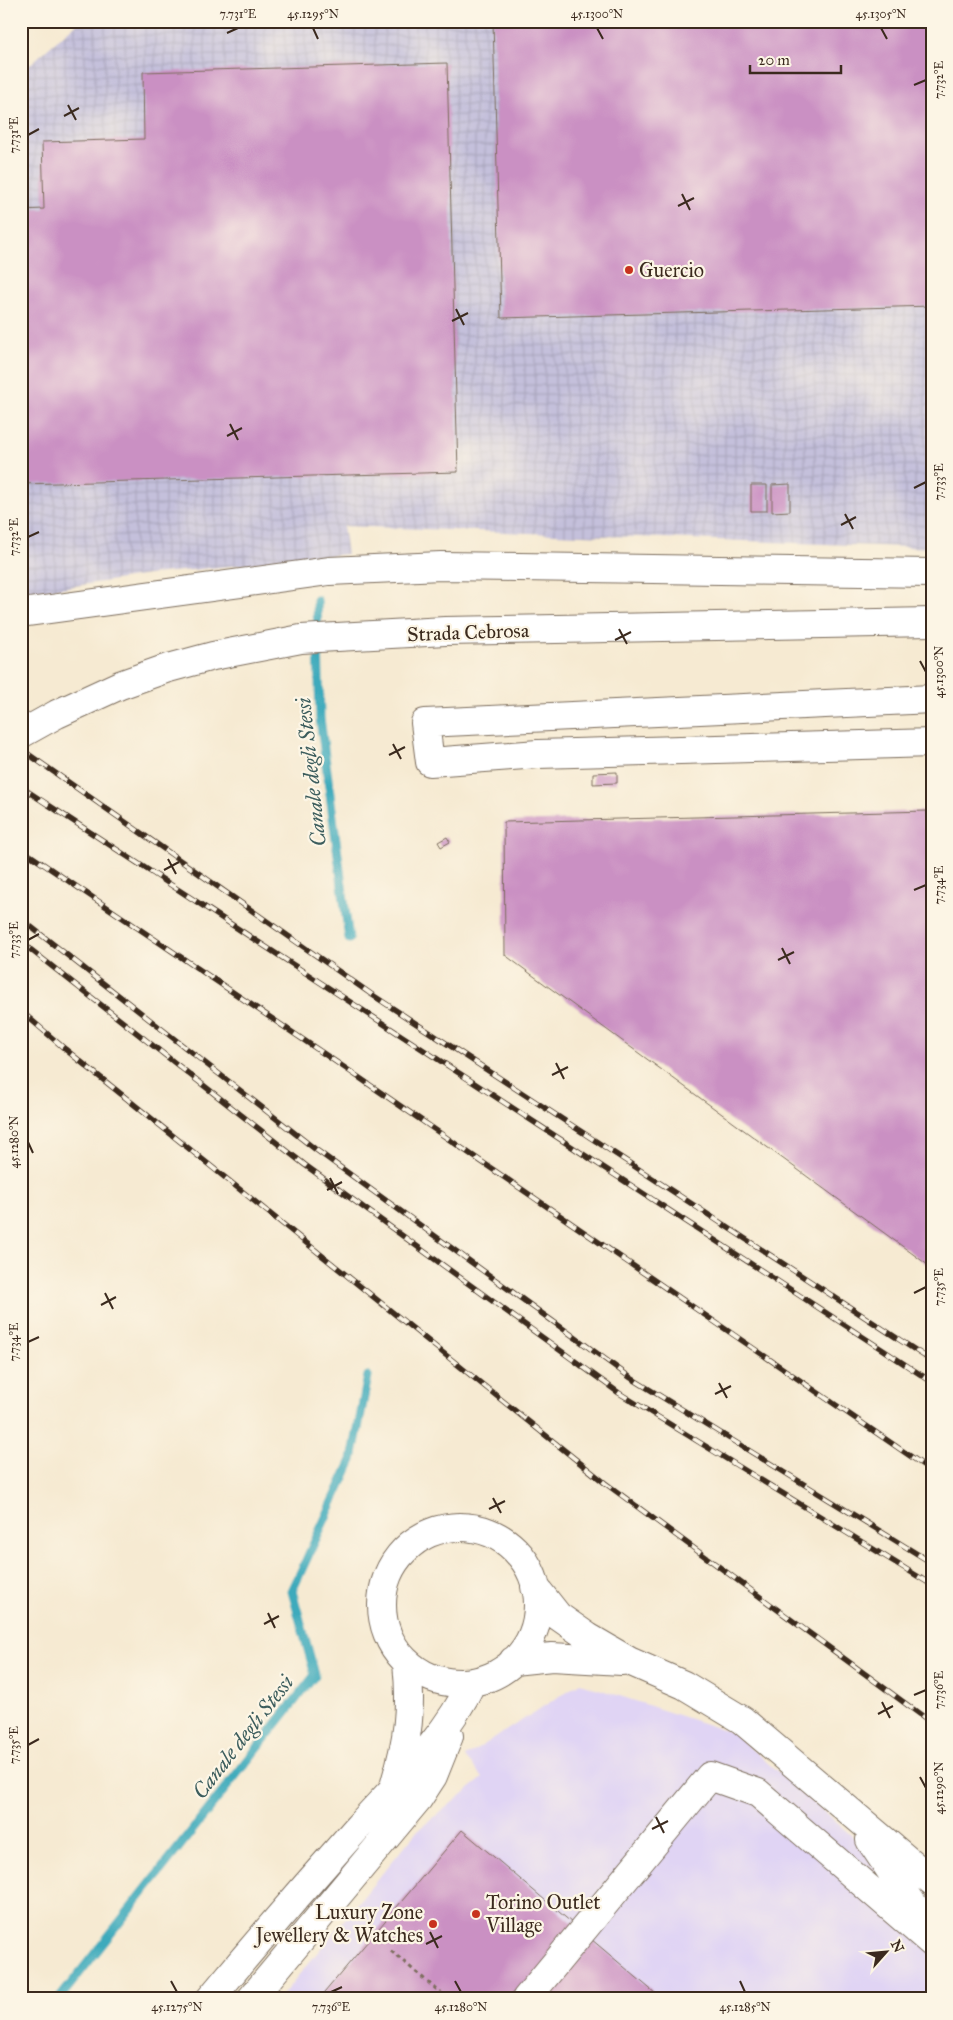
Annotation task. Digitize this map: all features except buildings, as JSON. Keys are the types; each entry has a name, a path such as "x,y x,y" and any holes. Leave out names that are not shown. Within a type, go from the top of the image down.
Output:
{"main road":[{"path":"21,613 329,572 431,567 932,573"},
{"name":"Strada Cebrosa","path":"21,734 57,714 120,685 165,669 213,656 301,640 445,631 932,622"},
{"path":"932,699 425,723 430,762 538,754 932,743"},
{"path":"210,1999 270,1927 424,1755 467,1693 480,1681 504,1670 523,1652 534,1628 538,1603 533,1578 520,1555 501,1538 477,1528 452,1527 427,1534 406,1548 390,1568 382,1593 382,1618 392,1643 408,1663 429,1677 456,1685 467,1693"},
{"path":"535,1587 558,1616 629,1661 684,1685 742,1720 932,1881"},
{"path":"513,1661 552,1657 629,1661"},
{"path":"394,1787 407,1737 411,1694 408,1663"},
{"path":"251,1999 418,1798 433,1776 467,1693"},
{"path":"526,1999 710,1776 758,1792 932,1943"},
{"path":"852,1814 932,1932"}],"path":[{"path":"391,1950 448,1999"}],"shaded area":[{"path":"80,21 932,21 932,548 343,526 347,554 162,573 21,594 21,72"},
{"name":"Torino Outlet Village","path":"580,1683 733,1733 932,1905 932,1999 279,1999 418,1830 483,1778 465,1757"}],"waterway":[{"name":"Canale degli Stessi","path":"317,600 320,718 349,939"},
{"name":"Canale degli Stessi","path":"59,1999 315,1675 292,1591 352,1460 368,1376"}],"railway":[{"path":"21,749 371,994 932,1361"},
{"path":"21,787 932,1382"},
{"path":"21,849 351,1072 932,1471"},
{"path":"21,919 315,1149 631,1378 932,1563"},
{"path":"21,942 305,1165 619,1393 932,1585"},
{"path":"21,1011 65,1049 605,1483 932,1723"}],"place":[{"name":"Guercio","path":"629,270"},
{"name":"Torino Outlet Village","path":"476,1914"},
{"name":"Luxury Zone Jewellery & Watches","path":"433,1924"}]}
